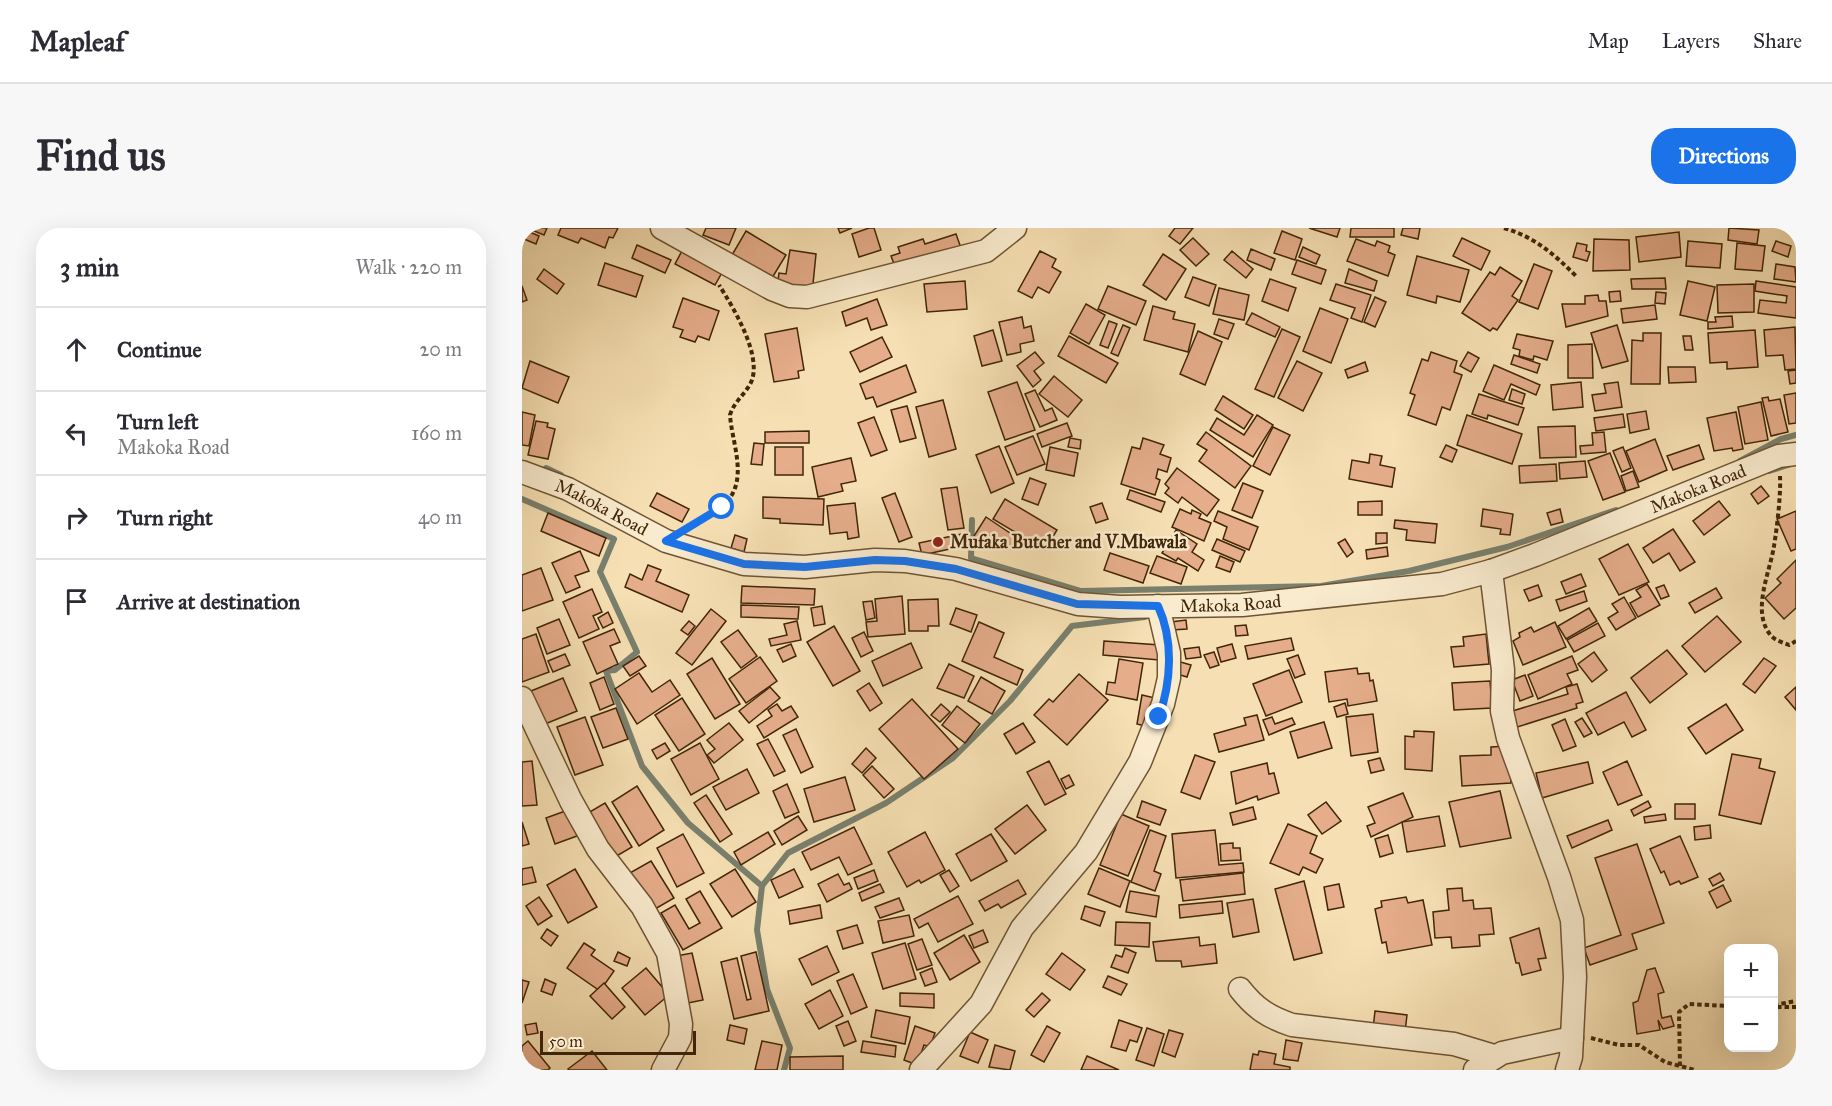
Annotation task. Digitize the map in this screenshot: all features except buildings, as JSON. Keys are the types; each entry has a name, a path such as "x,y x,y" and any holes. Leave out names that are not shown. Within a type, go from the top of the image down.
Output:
{"street":[{"path":"662,228 772,290 790,296 807,297 986,251 1015,228"},
{"name":"Makoka Road","path":"522,472 568,489 666,541 744,564 805,567 875,560 905,561 956,569 1077,604 1242,605 1442,584 1491,571 1788,455"},
{"path":"1491,571 1503,670 1502,711 1508,738 1560,877 1572,920 1575,977 1571,1057 1567,1070"},
{"path":"921,1070 981,1004 1022,928 1086,852 1140,762 1163,704 1169,678 1169,653 1162,615 1158,606"},
{"path":"522,698 566,790 598,849 642,906 669,953 681,1024 680,1038 663,1070"},
{"path":"1240,989 1254,1007 1272,1018 1292,1025 1455,1044 1494,1056"},
{"path":"1475,1070 1494,1056 1572,1038"}],"path":[{"path":"1504,228 1530,237 1544,246 1577,277"},
{"path":"666,541 722,507 732,496 738,483 730,415 733,406 753,378 753,358 735,312 714,278"},
{"path":"1788,455 1780,482 1774,546 1763,593 1764,621 1769,634 1779,641 1789,645 1796,640"},
{"path":"1778,1005 1796,1001"},
{"path":"1680,1066 1678,1012 1689,1004 1724,1006"},
{"path":"1778,1006 1796,1007"},
{"path":"1572,1038 1586,1037 1619,1045 1639,1045 1665,1062 1695,1070"}],"waterway":[{"path":"1740,461 1781,439 1796,435"},
{"path":"1769,471 1791,464"},
{"path":"546,468 561,475"},
{"path":"522,499 614,539 600,572 637,652 615,670 606,671 642,766 688,823 762,886"},
{"path":"972,520 971,558 1081,591 1321,586 1409,571 1507,547 1616,510"},
{"path":"784,1070 790,1048 767,989 757,930 762,886 788,853 886,803 953,758 1010,701 1072,626 1145,617"}],"place":[{"name":"Mufaka Butcher and V.Mbawala","path":"938,542"}],"route":[{"path":"722,507 666,541 700,553 744,564 805,567 875,560 905,561 956,569 1077,604 1120,607 1158,606 1162,615 1169,653 1169,678 1159,717"}]}
